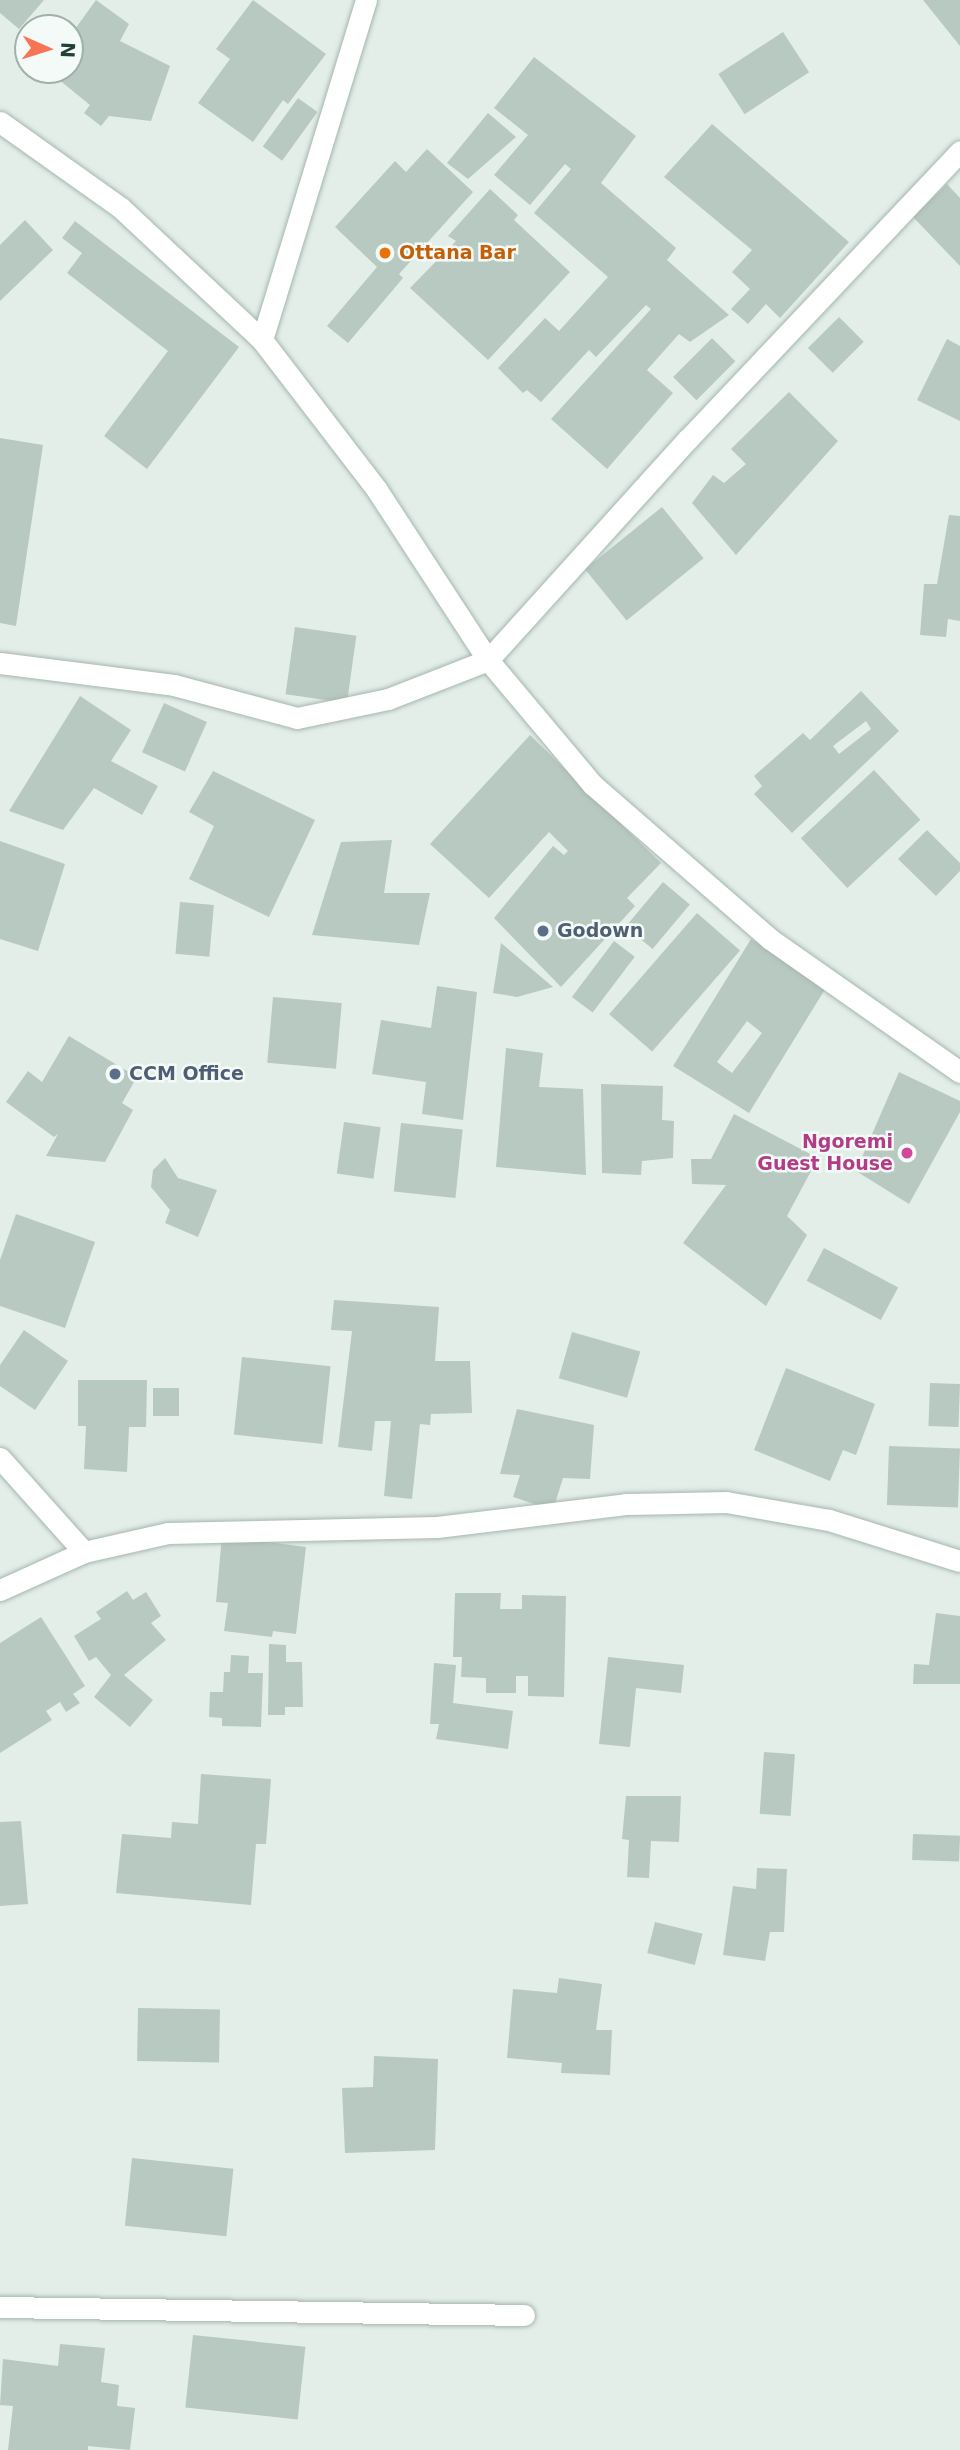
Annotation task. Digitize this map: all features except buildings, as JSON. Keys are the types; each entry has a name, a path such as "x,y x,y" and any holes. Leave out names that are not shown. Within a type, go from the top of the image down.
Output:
{"street":[{"path":"262,340 366,0"},
{"path":"2,128 121,208 262,340 377,490 488,660 593,785 675,860 770,939 960,1072"},
{"path":"0,663 174,685 297,718 388,699 488,660 688,439 960,151"},
{"path":"0,1458 84,1552"},
{"path":"0,1590 84,1552 168,1532 437,1527 626,1504 726,1502 829,1520 960,1560"},
{"path":"0,2307 524,2315"}],"place":[{"name":"Ottana Bar","path":"385,253"},
{"name":"Godown","path":"543,931"},
{"name":"CCM Office","path":"115,1074"},
{"name":"Ngoremi Guest House","path":"907,1153"}]}
